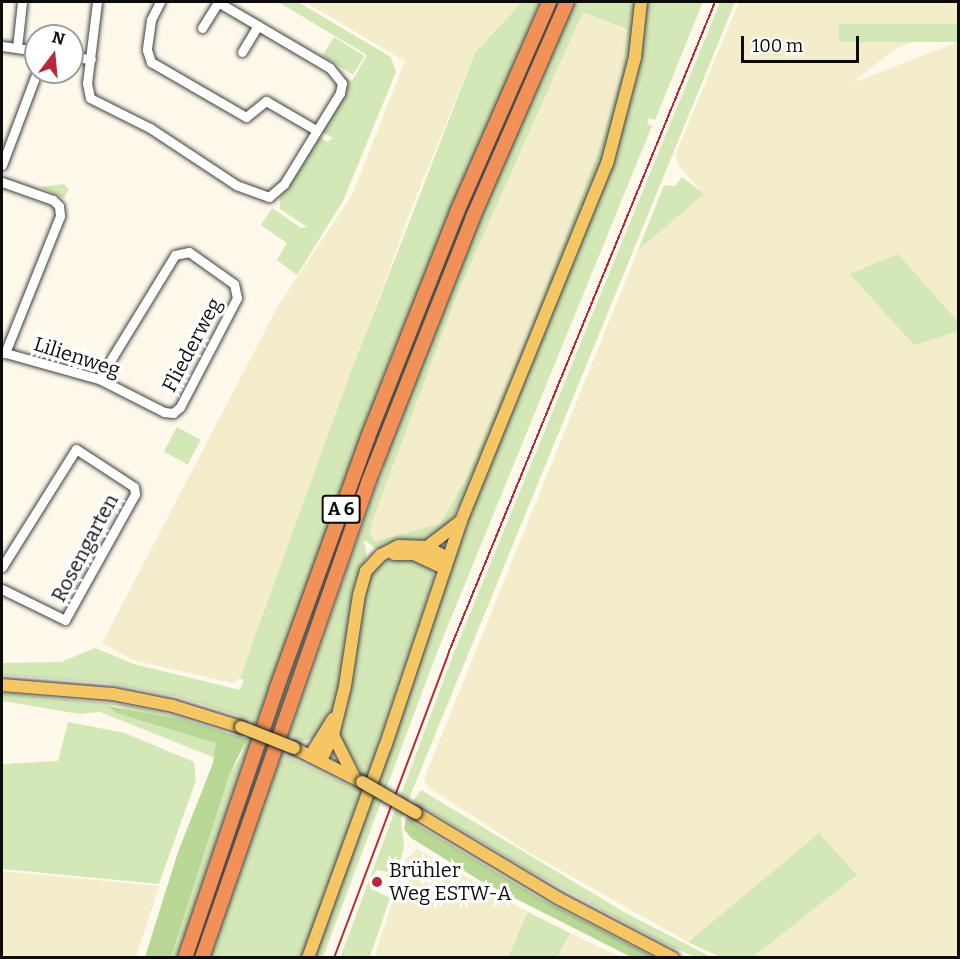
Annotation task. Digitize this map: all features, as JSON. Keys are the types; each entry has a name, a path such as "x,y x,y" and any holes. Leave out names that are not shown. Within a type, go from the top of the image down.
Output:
{"highway":[{"name":"A 6","path":"185,957 276,690 372,427 457,212 549,2"},
{"name":"A 6","path":"202,957 317,622 389,427 472,217 567,2"}],"main road":[{"path":"308,957 385,747 461,521 614,144 635,57 641,2"},
{"path":"427,547 461,521"},
{"path":"316,758 333,735 348,674 363,579 384,554 406,544 427,547 446,563"},
{"path":"384,554 414,554 446,563"},
{"path":"2,685 81,690 173,706 241,727 294,748 358,780 558,898 673,957"},
{"path":"316,758 337,713"},
{"path":"333,735 358,780"}],"street":[{"path":"17,48 22,2"},
{"path":"97,2 87,83 90,98 150,128 236,185 269,197 284,184 342,88 340,78 330,68 218,2 202,28"},
{"path":"160,2 151,20 147,50 151,62 246,117 266,101 316,130"},
{"path":"242,52 258,26"},
{"path":"2,46 24,49"},
{"path":"84,58 91,59"},
{"path":"2,165 32,84"},
{"path":"2,182 52,200 59,206 60,216 3,352"},
{"name":"Fliederweg","path":"99,379 175,255 189,252 237,290 236,300 190,388 173,413"},
{"name":"Lilienweg","path":"3,352 99,379 164,412 173,413"},
{"name":"Rosengarten","path":"2,567 76,448 130,481 135,494 65,620 2,589"}],"shaded area":[{"path":"305,2 522,2 475,53 412,207 240,678 232,683 133,660 102,643 278,306 352,195 405,61"},
{"path":"739,2 958,2 958,24 895,49 852,83 958,42 958,957 753,957 857,875 819,833 688,942 528,852 428,787 424,779 638,250 703,194 677,163 676,153"},
{"path":"583,12 627,31 622,73 599,150 531,326 467,477 440,524 375,541 370,535 372,522 458,292"},
{"path":"417,849 528,912 508,957 374,958 406,859"},
{"path":"2,871 159,886 136,957 2,957"},
{"path":"570,933 599,947 622,957 558,958"}],"green space":[{"path":"278,2 298,2 391,57 396,72 343,201 297,275 277,260 287,243 261,225 272,208 301,228 307,227 280,209 280,198 318,136 327,142 333,138 321,131 345,93 345,77 352,81 367,55"},
{"path":"522,2 540,2 389,361 264,701 177,957 171,957 230,773 241,756 252,720 179,697 108,683 2,675 2,663 61,662 95,648 134,664 240,690 244,680 240,678 347,382 475,53"},
{"path":"575,2 637,2 636,26 611,140 468,491 450,522 431,540 377,549 364,540 367,556 356,580 345,663 334,708 316,737 303,741 289,735 283,754 362,792 303,957 210,958 390,448 485,207","holes":["583,12 627,30 622,73 599,150 531,326 467,477 440,524 375,541 370,535 372,522 458,292"]},
{"path":"646,2 703,2 655,120 649,118 647,124 652,126 438,650 323,957 312,958 478,491 609,171 635,79"},
{"path":"720,2 735,2 401,818 404,847 397,874 377,870 374,874 370,888 390,898 370,957 340,958 453,655"},
{"path":"839,24 958,24 958,42 839,42"},
{"path":"334,37 365,56 353,75 322,56"},
{"path":"530,55 535,57 377,443 196,957 191,958 277,704 402,363"},
{"path":"682,177 704,194 638,250 664,185 675,186"},
{"path":"64,184 69,189 64,198 40,187"},
{"path":"898,254 958,322 958,331 914,345 850,274"},
{"path":"177,427 201,440 188,464 164,452"},
{"path":"412,559 429,567 435,577 368,776 361,772 338,735 366,585 372,572 387,560"},
{"path":"2,693 126,705 175,716 233,734 110,705 116,713 216,742 215,758 100,712 79,714 2,701"},
{"path":"108,706 179,719 247,739 230,773 171,957 145,957 178,852 213,763 216,743 116,713"},
{"path":"68,722 125,733 194,762 196,780 159,884 2,869 2,764 58,761"},
{"path":"421,790 624,912 711,957 695,957 661,942 532,872 413,801"},
{"path":"406,818 541,899 653,957 631,957 479,880 411,838 404,829"},
{"path":"414,819 663,957 563,908"},
{"path":"819,833 857,875 753,957 720,957 688,942"},
{"path":"528,912 570,933 558,957 508,957"}],"railway":[{"path":"334,958 448,654 715,2"}],"place":[{"name":"Brühler Weg ESTW-A","path":"377,882"}]}
